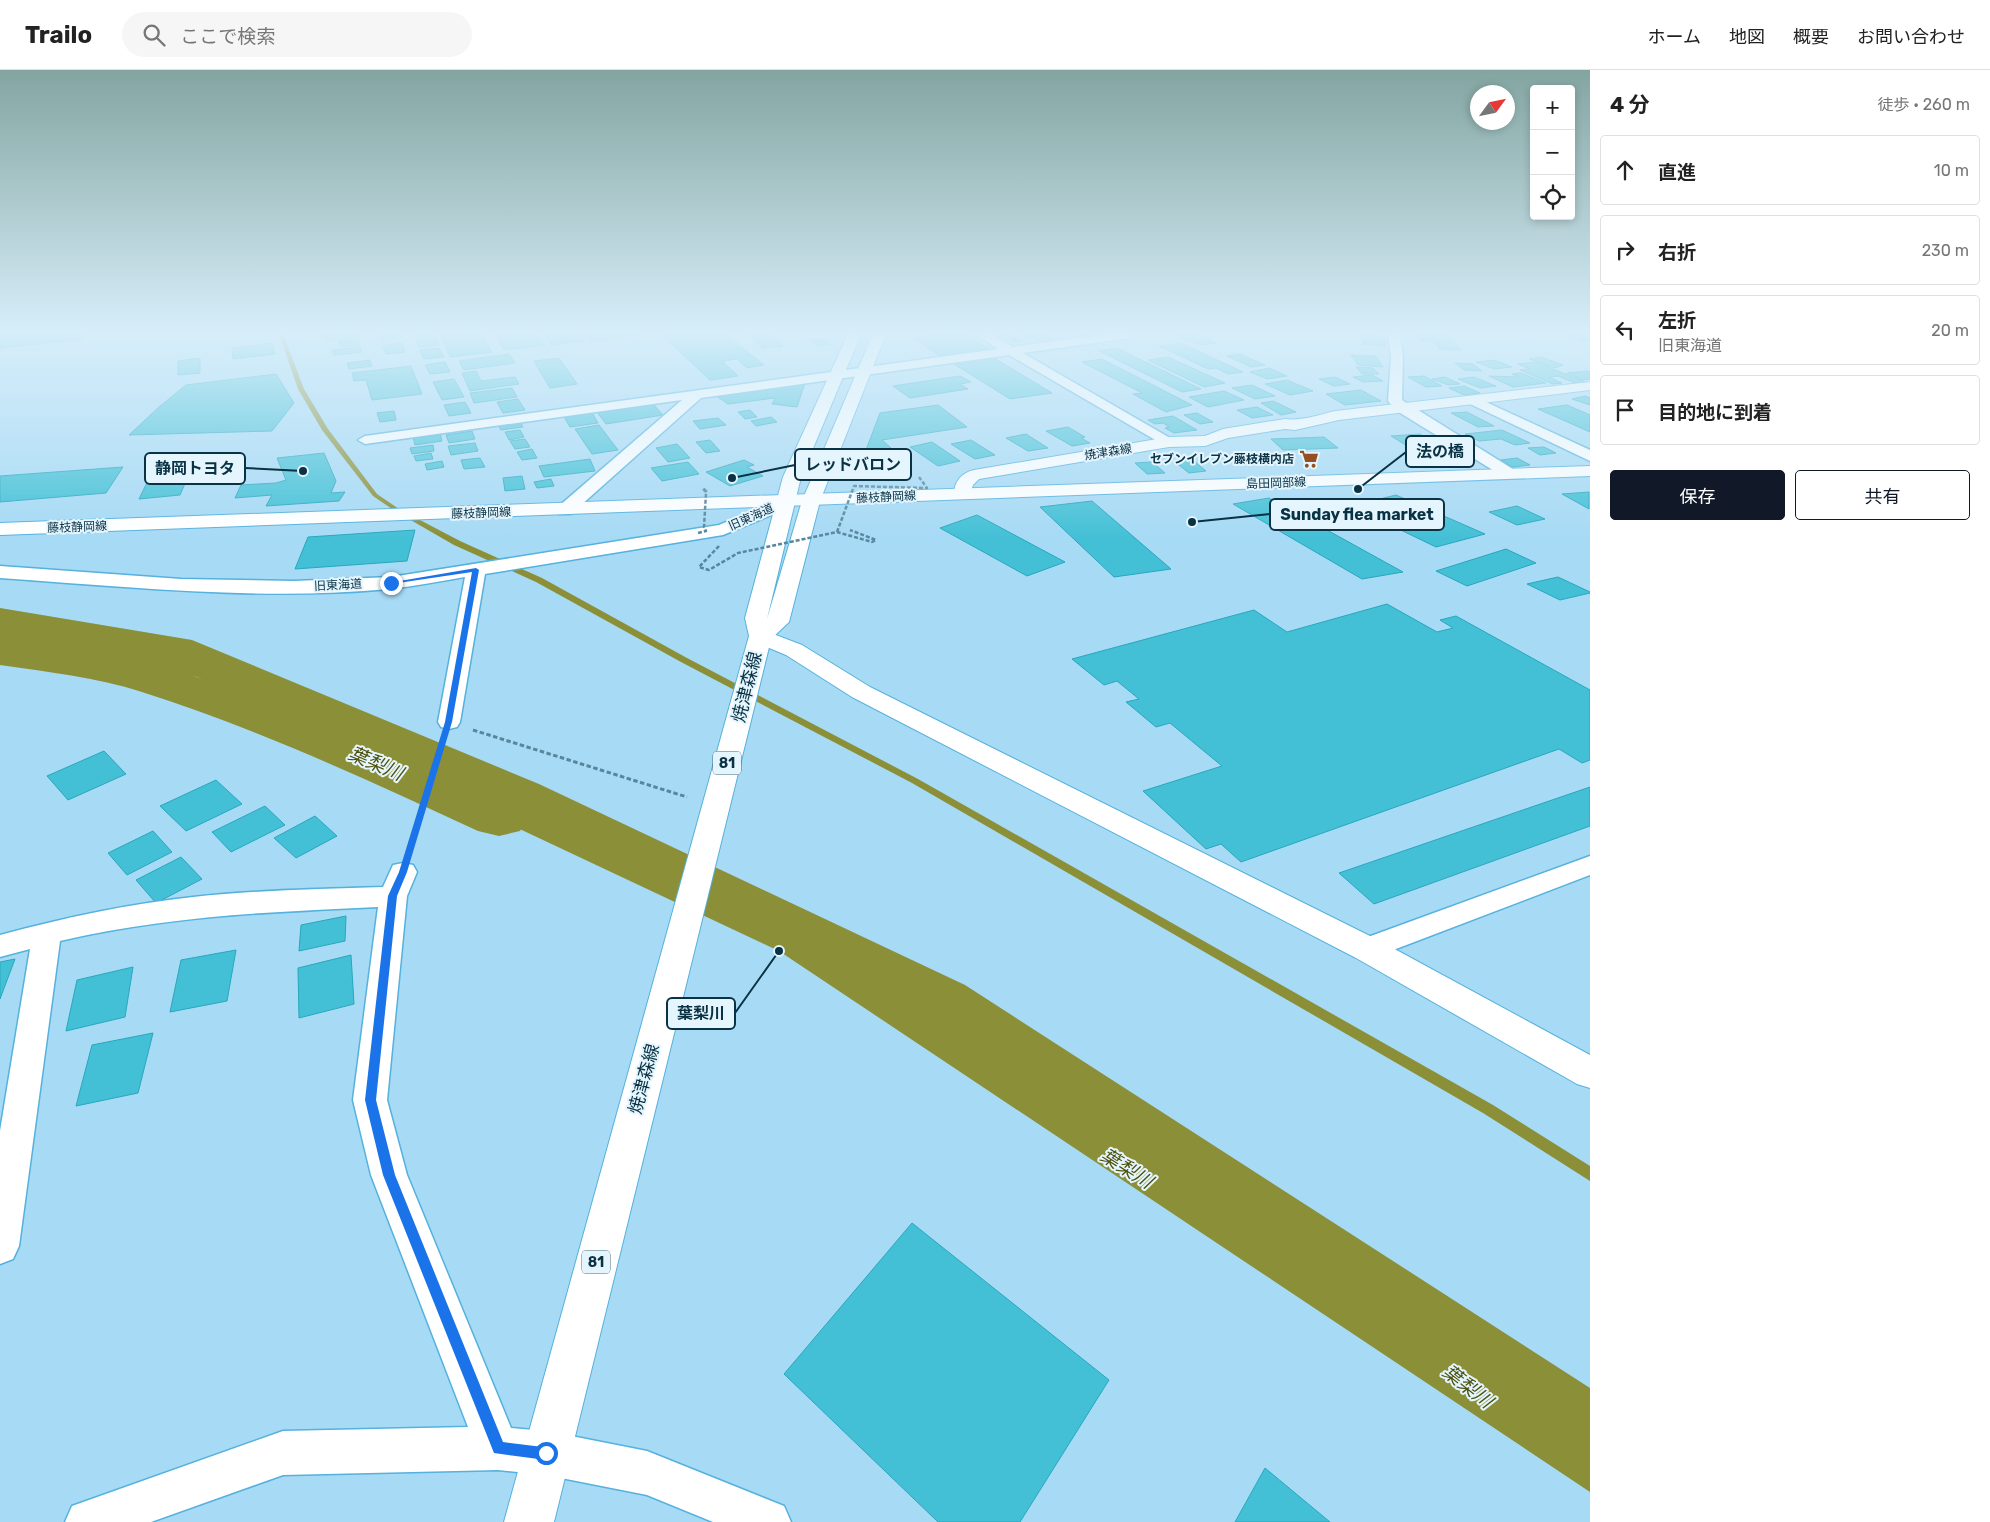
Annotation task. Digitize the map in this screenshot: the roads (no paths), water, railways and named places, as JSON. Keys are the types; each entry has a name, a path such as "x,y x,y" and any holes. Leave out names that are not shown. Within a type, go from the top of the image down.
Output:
{"main road":[{"name":"焼津森線","path":"529,1522 715,806 740,719 760,636 756,618 792,477 824,402"},
{"name":"焼津森線","path":"760,636 778,622 811,501 853,402"},
{"name":"焼津森線","path":"963,493 964,483 974,475 1169,442 1200,441 1220,437 1223,434 1457,402"},
{"name":"島田岡部線","path":"963,493 1590,471"},
{"name":"藤枝静岡線","path":"0,530 787,502 963,493"},
{"path":"760,636 794,650 861,692 1367,949 1590,1073"}],"street":[{"path":"365,440 641,402"},
{"path":"565,510 688,402"},
{"path":"1099,402 1169,442"},
{"path":"1396,402 1402,408 1510,474"},
{"path":"1477,402 1590,456"},
{"name":"旧東海道","path":"0,572 181,585 294,587 391,583 723,530 787,502"},
{"path":"449,722 483,569"},
{"path":"1367,949 1590,865"},
{"path":"0,946 72,927 166,911 398,884 370,1100 389,1175 498,1448"},
{"path":"0,1246 47,933"},
{"path":"88,1522 284,1453 498,1448 546,1453 647,1473 768,1522"}],"water":[{"path":"0,608 192,640 539,784 965,985 1590,1388 1590,1492 779,951 197,677 0,652"}],"waterway":[{"path":"308,402 325,430 375,495 397,510 457,543 539,580 684,660 915,781 1488,1109 1590,1174"},
{"name":"葉梨川","path":"0,651 63,659 156,680 328,742 499,817"}],"place":[{"name":"セブンイレブン藤枝横内店","path":"1309,459"},
{"name":"静岡トヨタ","path":"303,471"},
{"name":"レッドバロン","path":"732,478"},
{"name":"法の橋","path":"1358,489"},
{"name":"Sunday flea market","path":"1192,522"},
{"name":"葉梨川","path":"779,951"}]}
